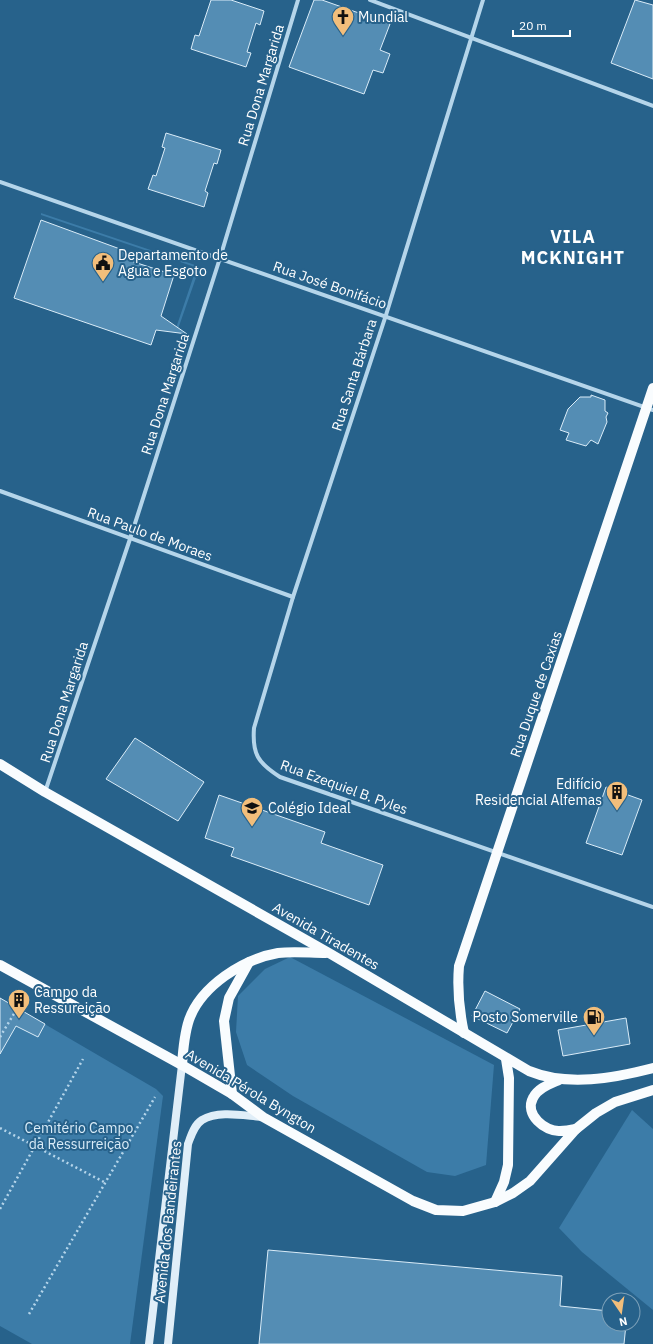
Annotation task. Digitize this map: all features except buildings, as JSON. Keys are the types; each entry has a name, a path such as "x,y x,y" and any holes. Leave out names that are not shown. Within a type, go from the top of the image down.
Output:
{"main road":[{"name":"Rua Duque de Caxias","path":"464,1033 459,1008 457,985 460,966 650,409 653,388"},
{"name":"Avenida Tiradentes","path":"0,764 45,792 329,953 506,1059 543,1076 559,1080 594,1078 633,1073 653,1068"},
{"path":"182,1065 184,1043 189,1019 206,994 234,968 278,953 329,953"},
{"path":"232,1094 224,1021 229,998 249,962"},
{"name":"Avenida Pérola Byngton","path":"0,965 182,1065 232,1094 263,1117 413,1201 436,1210 463,1211 495,1202"},
{"path":"495,1202 504,1182 508,1165 509,1078 506,1059"},
{"name":"Avenida dos Bandeirantes","path":"149,1344 182,1065"},
{"path":"559,1080 542,1088 533,1098 531,1107 538,1122 547,1128 559,1132 576,1129"},
{"path":"495,1202 513,1193 530,1181 576,1129 596,1113 615,1102 653,1090"},
{"name":"Avenida dos Bandeirantes","path":"168,1344 188,1144 192,1131 202,1120 215,1116 231,1115 263,1117"}],"street":[{"name":"Rua Dona Margarida","path":"45,792 130,539 220,258 298,0"},
{"path":"370,0 653,106"},
{"name":"Rua Santa Bárbara","path":"257,757 253,743 254,728 293,597 386,315 483,0"},
{"name":"Rua José Bonifácio","path":"0,182 386,315 650,409"},
{"name":"Rua Paulo de Moraes","path":"0,491 293,597"},
{"name":"Rua Ezequiel B. Pyles","path":"257,757 266,768 280,777 653,908"}],"path":[{"path":"0,1037 21,1002"},
{"path":"0,1209 83,1059"},
{"path":"29,1314 104,1182 155,1097"},
{"path":"0,1128 104,1182"}],"green space":[{"path":"41,213 195,265 198,272 178,329 176,328 195,272 192,266 41,215"},
{"path":"290,957 494,1065 486,1165 455,1176 427,1172 293,1096 247,1065 236,1032 238,996 265,969"},
{"name":"Cemitério Campo da Ressurreição","path":"0,998 156,1089 163,1096 130,1344 32,1344 0,1326"},
{"path":"632,1110 653,1129 653,1310 641,1300 641,1292 631,1292 582,1252 559,1228"}],"place":[{"name":"Mundial","path":"343,36"},
{"name":"Departamento de Agua e Esgoto","path":"103,282"},
{"name":"Edifício Residencial Alfemas","path":"617,812"},
{"name":"Colégio Ideal","path":"252,828"},
{"name":"Campo da Ressureição","path":"19,1020"},
{"name":"Posto Somerville","path":"594,1036"}],"district":[{"name":"VILA MCKNIGHT","path":"573,246"}]}
